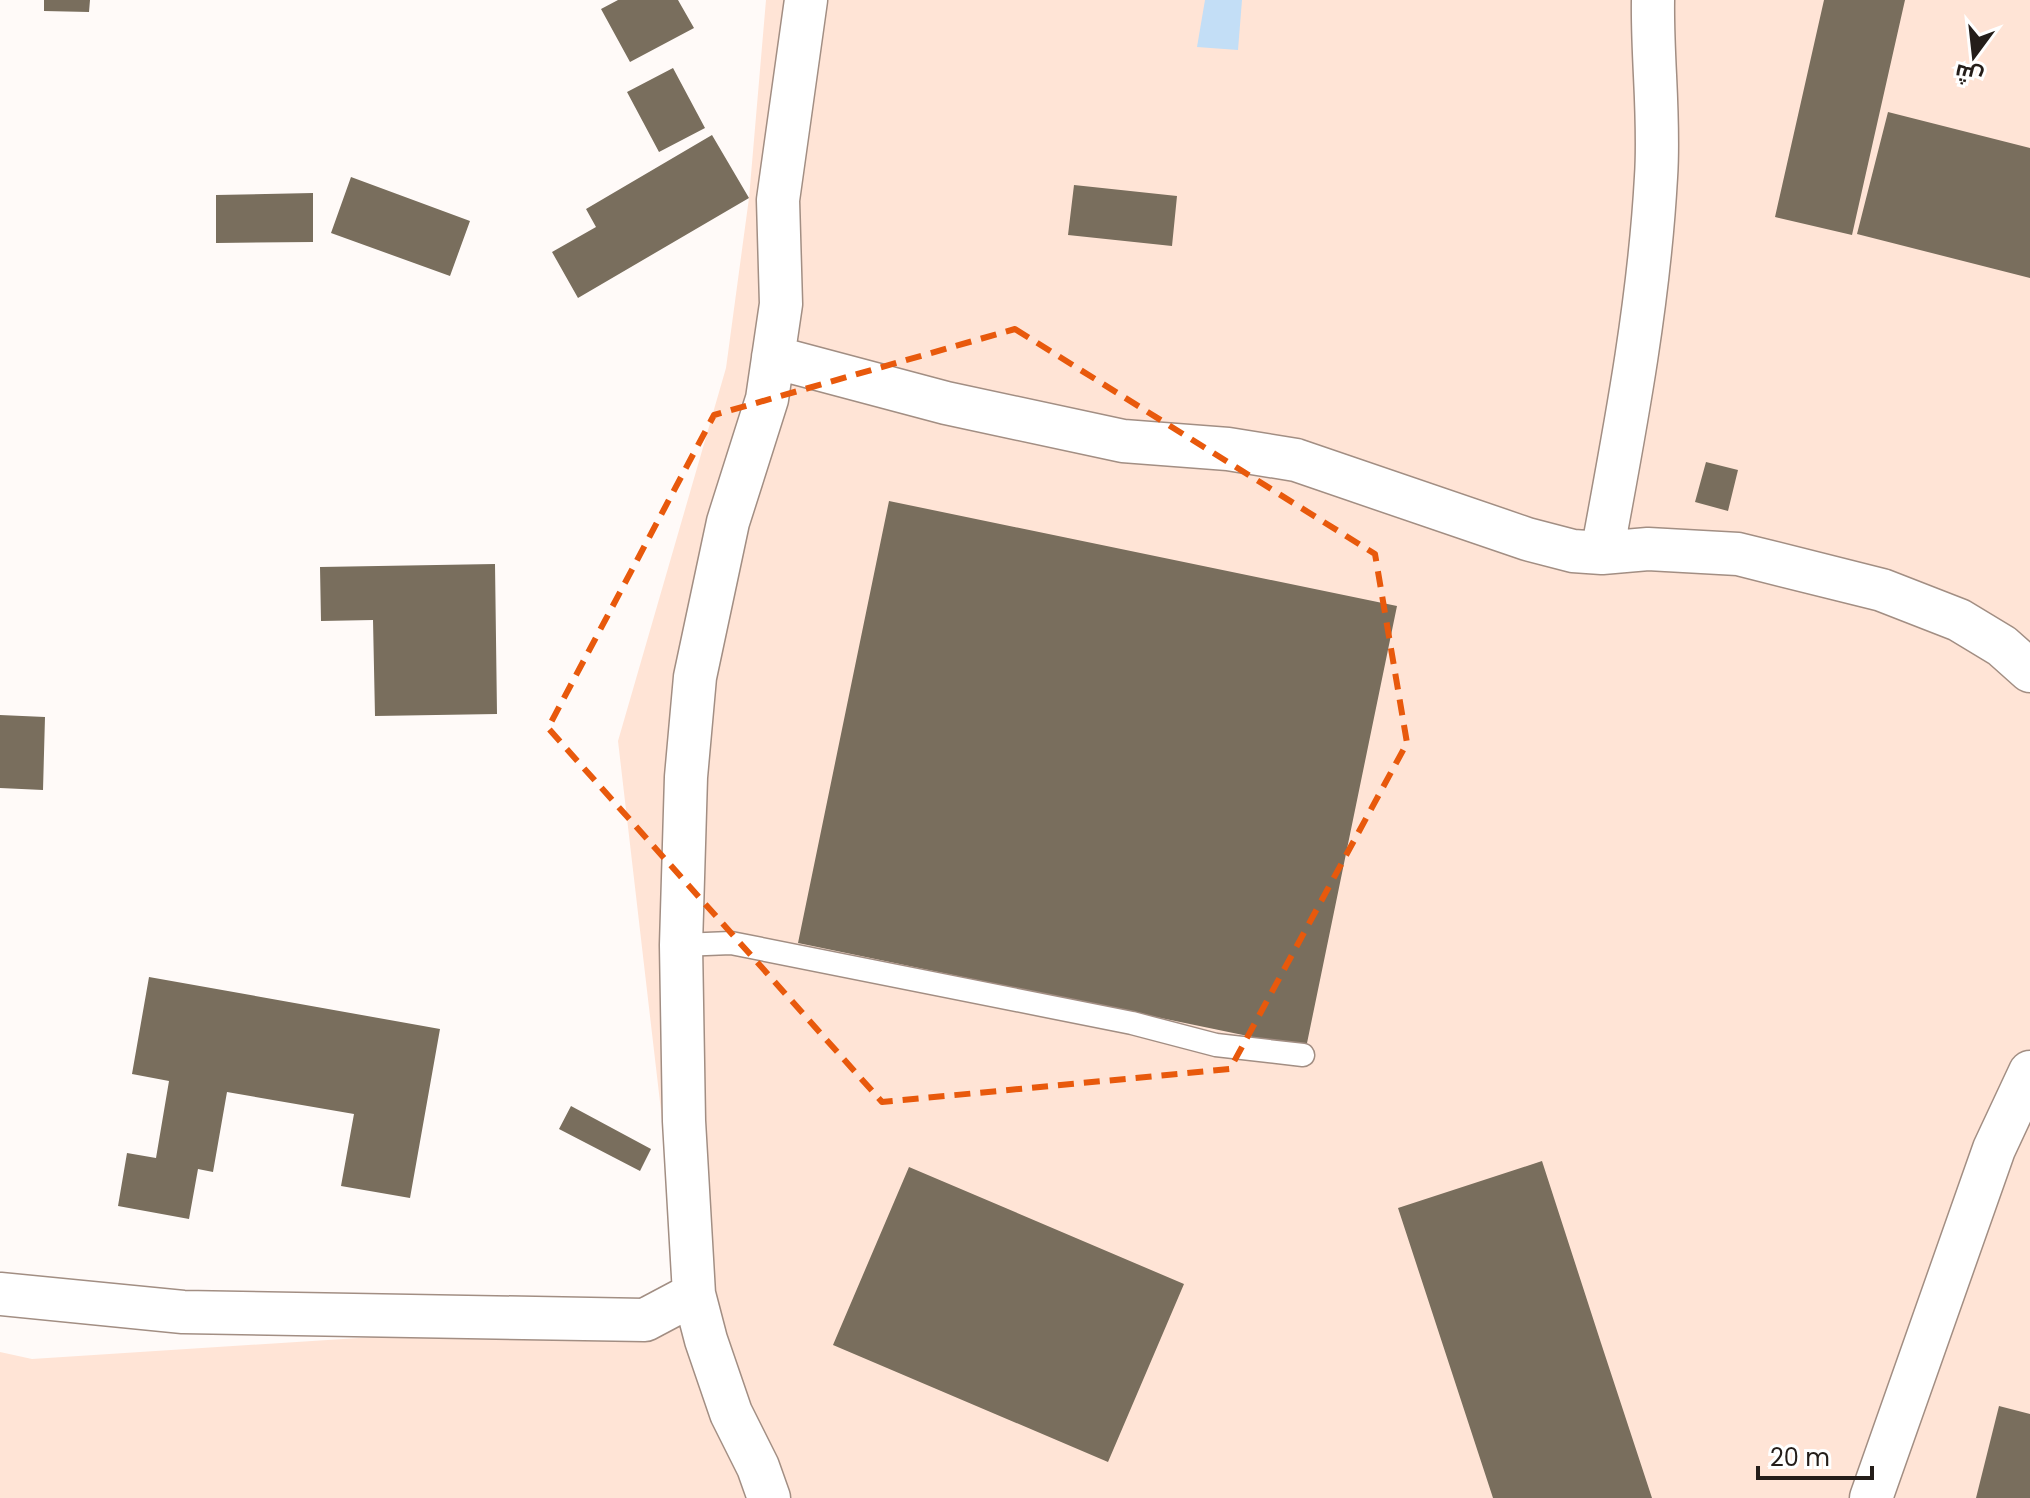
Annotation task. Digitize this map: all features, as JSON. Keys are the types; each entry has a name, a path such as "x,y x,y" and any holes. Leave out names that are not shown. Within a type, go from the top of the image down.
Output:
{"street":[{"path":"769,1498 758,1467 731,1413 694,1294 684,1121 681,945 686,777 695,677 728,522 767,399 781,304 778,200 806,0"},
{"path":"1602,553 1634,381 1653,222 1657,123 1652,50 1653,0"},
{"path":"773,357 946,403 1123,441 1228,449 1296,460 1527,539 1573,551 1602,553 1648,549 1738,554 1882,590 1959,620 2002,646 2030,671"},
{"path":"1871,1498 1994,1149 2030,1072"},
{"path":"0,1294 183,1312 645,1320 694,1294"}],"lane":[{"path":"681,945 731,943 1132,1023 1216,1045 1303,1055"}],"highlighted area":[{"path":"1015,329 1375,554 1407,743 1230,1069 882,1102 548,728 714,415"}],"shaded area":[{"path":"766,0 2030,0 2030,1498 0,1498 0,1352 32,1359 685,1317 618,741 726,368 749,198"}],"water":[{"path":"1205,0 1242,0 1238,50 1197,47"}],"building":[{"path":"44,0 90,0 89,12 44,11"},
{"path":"618,0 678,0 694,28 630,62 601,9"},
{"path":"1824,0 1905,0 1852,235 1775,217"},
{"path":"673,68 705,128 659,152 627,92"},
{"path":"1888,112 2030,148 2030,278 1857,234"},
{"path":"712,135 749,198 578,298 552,252 596,227 586,209"},
{"path":"351,177 470,221 450,276 331,233"},
{"path":"1074,185 1177,196 1172,246 1068,235"},
{"path":"313,193 313,242 216,243 216,195"},
{"path":"1706,462 1738,470 1728,511 1695,502"},
{"path":"889,501 1397,606 1306,1048 798,943"},
{"path":"495,564 497,714 375,716 373,620 321,621 320,567"},
{"path":"0,715 45,717 43,790 0,788"},
{"path":"149,977 440,1029 410,1198 341,1186 354,1114 227,1092 213,1172 198,1169 189,1219 118,1206 127,1153 156,1158 169,1081 132,1074"},
{"path":"571,1106 651,1149 640,1171 559,1129"},
{"path":"1542,1161 1652,1498 1493,1498 1398,1208"},
{"path":"909,1167 1184,1284 1108,1462 833,1345"},
{"path":"1999,1406 2030,1414 2030,1498 1976,1498"}]}
